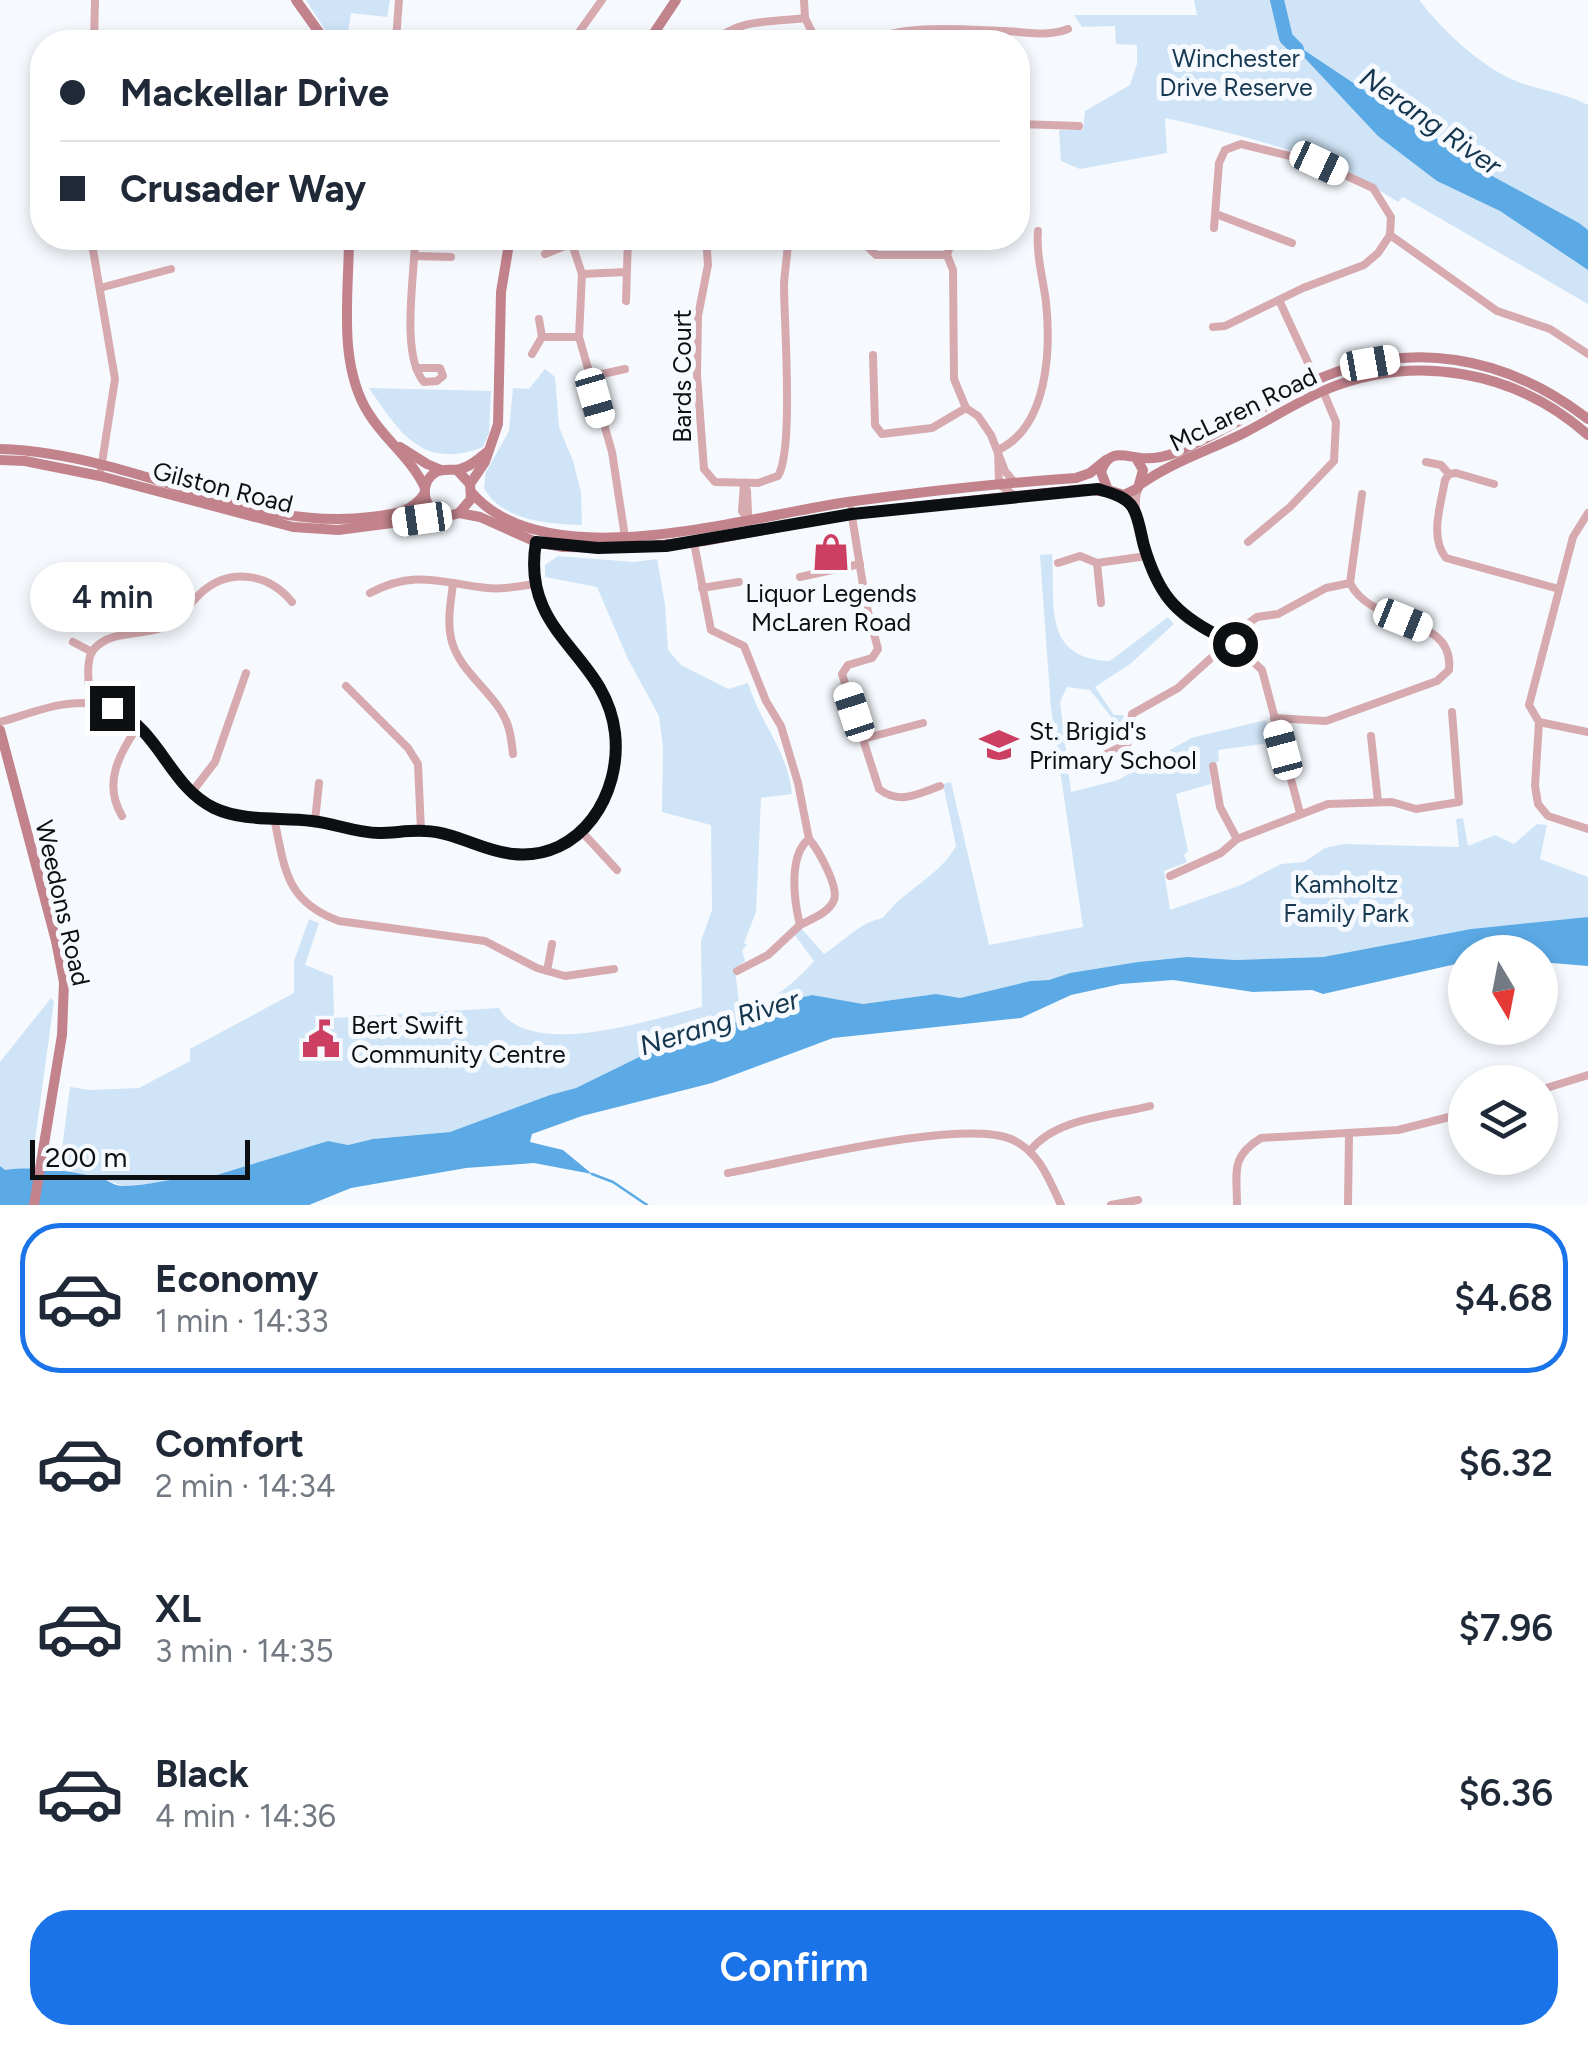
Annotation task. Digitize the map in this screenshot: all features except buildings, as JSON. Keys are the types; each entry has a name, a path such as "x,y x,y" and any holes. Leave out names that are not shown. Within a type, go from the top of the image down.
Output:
{"main road":[{"path":"296,0 317,30"},
{"path":"656,30 676,0"},
{"path":"349,250 352,372 362,403 415,470 428,505 437,513 480,518 536,542 598,548 694,542 851,508 999,484 1076,478 1122,453 1136,458 1143,470 1140,486 1128,494 1085,489 851,508 625,537 563,536 524,528 492,512 457,470"},
{"path":"459,514 468,505 471,488 498,424 501,292 508,250"},
{"name":"McLaren Road","path":"1136,458 1167,456 1184,450 1319,385 1393,359 1466,361 1523,378 1588,418"},
{"name":"McLaren Road","path":"1140,486 1157,473 1217,446 1319,385 1402,370 1467,374 1494,380 1542,401 1588,435"},
{"path":"390,441 442,470 457,470 490,450"},
{"name":"Gilston Road","path":"0,449 22,449 309,520 346,520 402,512 413,506 425,490"},
{"name":"Gilston Road","path":"0,460 101,470 268,522 304,528 338,530 422,519 437,513"},
{"path":"1106,460 1101,478 1115,494"},
{"path":"425,490 431,476 442,470"},
{"name":"Weedons Road","path":"0,730 63,976 64,1018 34,1205"}],"street":[{"path":"94,30 95,0"},
{"path":"397,30 399,0"},
{"path":"581,30 602,0"},
{"path":"804,0 810,30"},
{"path":"731,30 745,24 805,18"},
{"path":"1030,33 1054,35 1068,29"},
{"path":"1030,124 1079,126"},
{"path":"1213,327 1225,326 1364,264 1390,236 1391,217 1372,188 1319,163 1242,144 1226,150 1219,163 1214,228"},
{"path":"1216,214 1292,243"},
{"path":"998,450 1026,430 1044,376 1046,306 1038,232"},
{"path":"1390,236 1498,311 1550,329 1588,354"},
{"path":"94,250 115,379 101,470"},
{"path":"415,250 410,346 416,368"},
{"path":"545,254 553,250"},
{"path":"573,250 582,274 579,337 612,452 625,537"},
{"path":"626,301 627,250"},
{"name":"Bards Court","path":"707,250 708,265 698,316 704,469 715,482 744,483"},
{"path":"749,533 742,511 744,483 773,480 784,464 787,250"},
{"path":"872,250 876,254 948,255"},
{"path":"949,250 953,270 952,370 966,408 978,416 1014,482"},
{"path":"415,256 451,257"},
{"path":"100,288 171,269"},
{"path":"582,274 626,272"},
{"path":"1248,542 1290,507 1334,461 1336,422 1279,300"},
{"path":"532,354 542,338 539,318"},
{"path":"542,338 579,337"},
{"path":"873,355 875,425 882,434 932,428 966,408"},
{"path":"589,377 625,369"},
{"path":"998,450 999,484 1015,496"},
{"path":"1426,462 1441,466 1449,474 1463,474 1494,484"},
{"path":"1449,474 1437,534 1438,548 1446,558 1560,589"},
{"path":"1140,486 1133,507 1147,556 1172,604 1186,619 1217,635"},
{"path":"1115,494 1133,507"},
{"path":"1274,718 1326,721 1445,677 1450,659 1435,633 1370,608 1356,596 1350,583 1362,494"},
{"path":"851,508 878,649 872,658 848,665 842,674 879,789 890,798 902,799 940,786"},
{"path":"1588,512 1574,537 1529,705 1539,722 1535,786 1538,804 1548,816 1588,829"},
{"path":"0,722 58,705 90,703 112,708 139,724 192,792 231,814 315,821 378,833 421,831 459,837 515,854 542,852 582,832 601,808 615,764 613,722 602,690 550,625 535,584 536,542"},
{"path":"694,542 711,630 744,646 766,701 781,726 809,839 819,850 835,892 824,912 800,925 768,955 737,971"},
{"path":"1058,563 1080,556 1097,563 1147,556"},
{"path":"1097,563 1102,603"},
{"path":"800,578 860,564"},
{"path":"92,652 114,637 162,628 181,617 202,592 223,579 256,577 280,587 292,602"},
{"path":"370,593 403,579 437,579 492,589 535,584"},
{"path":"702,588 740,582"},
{"path":"453,583 449,625 452,643 462,663 503,714 513,754"},
{"path":"1234,634 1257,617 1278,614 1326,588 1350,583"},
{"path":"1217,635 1226,630 1234,634"},
{"path":"1234,634 1234,645 1262,670 1300,812"},
{"path":"1217,635 1216,644 1221,649 1228,650 1234,645"},
{"path":"73,642 92,652"},
{"path":"1088,763 1128,743 1132,714 1178,688 1221,649"},
{"path":"90,703 92,652"},
{"path":"192,792 214,762 246,673"},
{"path":"346,686 408,748 418,764 421,831"},
{"path":"1170,876 1221,853 1238,839 1328,804 1392,802 1416,809 1459,802 1452,712"},
{"path":"1539,722 1588,732"},
{"path":"863,739 923,723"},
{"path":"122,816 113,793 113,774 139,724"},
{"path":"1372,736 1378,802"},
{"path":"1213,766 1220,807 1238,839"},
{"path":"315,821 319,783"},
{"path":"274,818 286,875 311,909 339,921 485,941 565,976 614,969"},
{"path":"582,832 617,870"},
{"path":"800,925 796,908 797,854 809,839"},
{"path":"547,970 552,944"},
{"path":"746,951 753,963"},
{"path":"1558,1084 1588,1075"},
{"path":"1030,1151 1041,1136 1060,1128 1150,1106"},
{"path":"1236,1205 1237,1160 1245,1148 1261,1138 1398,1130 1448,1117"},
{"path":"728,1174 961,1132 1009,1138 1030,1151 1046,1170 1061,1205"},
{"path":"1348,1205 1349,1135"},
{"path":"1112,1205 1136,1202"}],"green space":[{"path":"306,0 390,0 387,17 351,13 348,30 325,30"},
{"name":"Winchester Drive Reserve","path":"1194,0 1419,0 1452,37 1493,69 1521,83 1588,105 1588,230 1494,177 1291,42 1437,181 1500,211 1588,270 1588,304 1403,197 1398,202 1343,172 1256,140 1165,118 1167,153 1080,169 1061,161 1059,130 1083,130 1085,111 1130,85 1137,64 1137,45 1116,44 1115,26 1082,27 1074,15 1197,15"},
{"path":"545,369 555,377 559,427 581,492 582,525 541,522 514,514 502,508 484,488 486,472 509,431 513,388 529,389"},
{"path":"369,388 491,391 489,433 483,447 462,453 429,451 403,433"},
{"name":"Kamholtz Family Park","path":"1052,554 1056,624 1072,650 1088,658 1110,661 1168,617 1174,624 1130,664 1095,687 1114,715 1123,715 1128,726 1123,732 1090,690 1067,687 1060,702 1071,792 1118,780 1191,738 1266,720 1270,743 1218,750 1219,761 1209,766 1211,784 1176,794 1188,851 1184,855 1187,862 1164,871 1170,910 1241,885 1281,864 1304,862 1325,848 1343,844 1459,847 1456,819 1463,818 1468,846 1495,835 1514,844 1537,824 1547,825 1540,859 1588,877 1588,917 1471,929 1323,957 1187,957 1138,962 960,998 936,994 863,1004 811,995 749,1024 723,1021 680,1037 576,1088 450,1132 348,1145 328,1141 210,1177 191,1176 181,1181 123,1186 98,1177 59,1172 70,1087 139,1088 190,1061 190,1049 294,993 294,961 309,919 319,923 305,965 333,976 334,1018 499,1008 514,1024 536,1032 564,1034 625,1026 702,1007 701,941 712,910 711,825 662,812 663,747 659,716 627,657 597,587 545,577 545,565 558,556 634,562 657,559 668,650 681,665 728,689 748,683 785,764 792,794 761,798 756,912 742,950 745,961 735,968 740,1012 780,992 814,961 794,934 801,928 824,954 859,928 883,918 949,857 956,846 943,784 951,782 989,945 1083,927 1051,708 1040,555"},
{"path":"51,998 54,1001 31,1169 4,1170 0,1166 0,1062"}],"water":[{"path":"1286,38 1494,177 1579,223 1588,230 1588,270 1500,211 1437,181 1378,136"},
{"path":"1588,917 1588,966 1558,964 1558,935 1448,935 1448,966 1323,994 1312,990 1253,992 1173,980 1121,984 1071,995 1021,1018 833,1038 712,1083 582,1116 532,1134 530,1142 563,1150 592,1174 534,1163 466,1168 351,1188 309,1205 0,1205 0,1166 5,1170 65,1171 134,1186 210,1177 328,1141 348,1145 450,1132 576,1088 680,1037 723,1021 749,1024 792,1000 812,995 863,1004 936,994 960,998 1138,962 1187,957 1323,957 1471,929"}],"waterway":[{"name":"Nerang River","path":"1277,0 1286,38 1297,49"},
{"path":"592,1174 613,1182 647,1205"}],"place":[{"name":"Liquor Legends McLaren Road","path":"831,552"},
{"name":"St. Brigid's Primary School","path":"999,745"},
{"name":"Bert Swift Community Centre","path":"321,1039"}],"route":[{"path":"112,708 146,730 200,800 224,812 315,821 378,833 430,831 515,854 542,852 582,832 606,799 615,764 616,736 602,690 550,625 538,600 534,578 536,542 563,547 666,546 852,514 1098,489 1117,494 1133,507 1147,556 1172,604 1186,619 1217,635 1226,630 1234,634 1235,644"}]}
